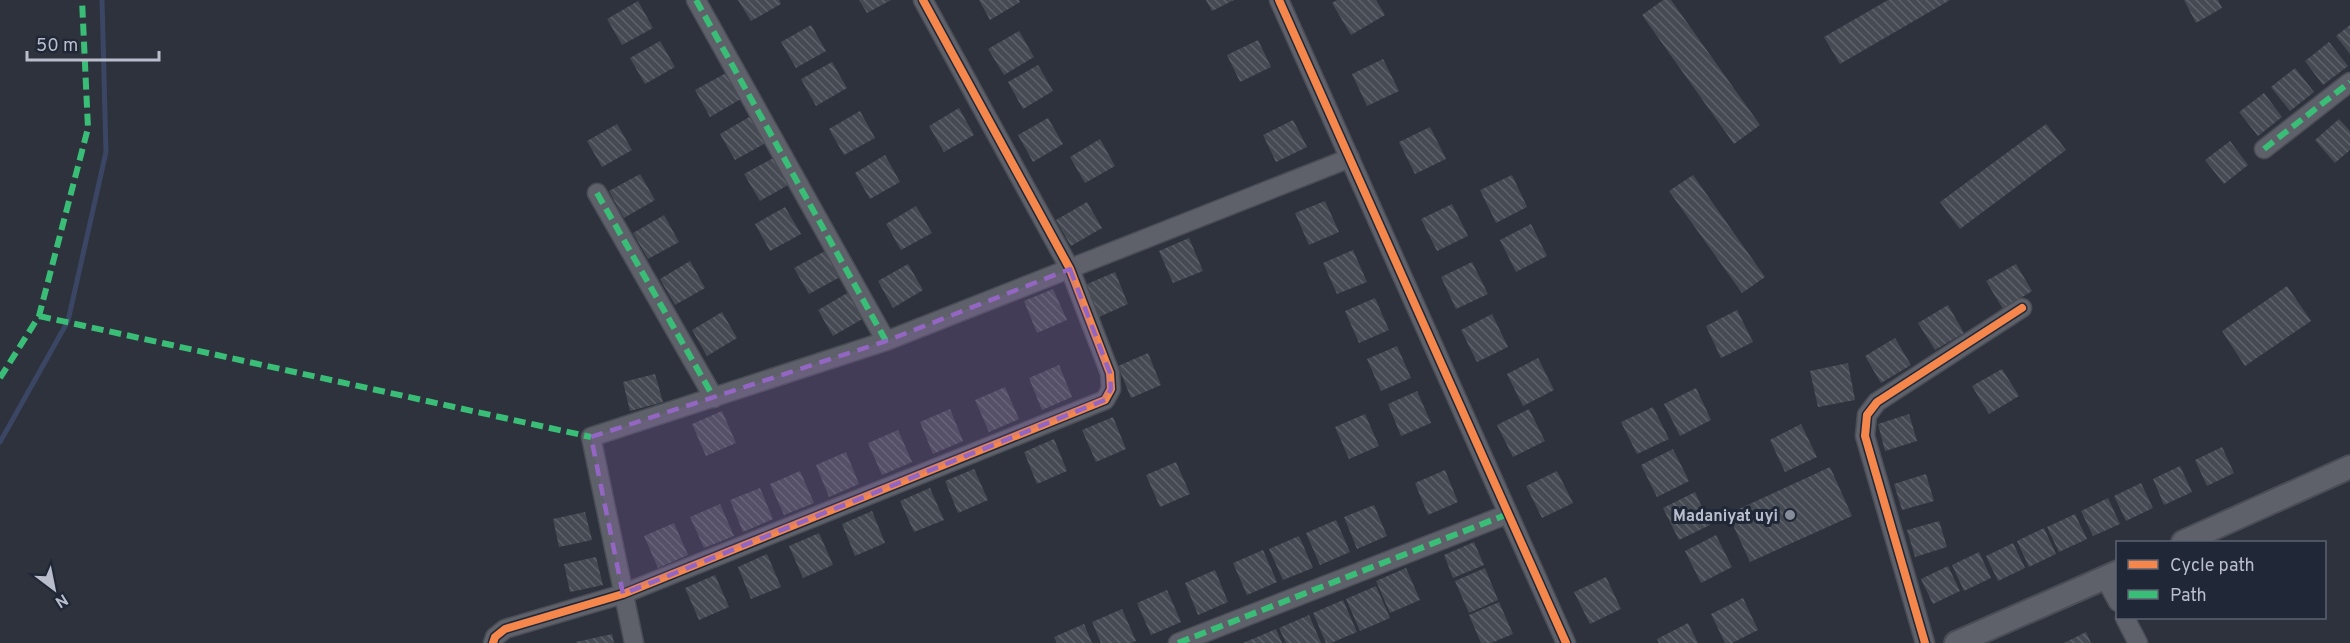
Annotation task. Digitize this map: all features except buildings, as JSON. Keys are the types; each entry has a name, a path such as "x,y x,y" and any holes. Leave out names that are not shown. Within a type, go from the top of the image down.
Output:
{"street":[{"path":"696,0 886,340"},
{"path":"493,643 505,629 623,594 1105,400 1111,389 1110,373 1070,269 923,0"},
{"path":"1279,0 1566,643"},
{"path":"2264,148 2350,82"},
{"path":"634,643 591,438 886,340 1350,158"},
{"path":"597,193 714,398"},
{"path":"1925,643 1865,436 1867,415 1877,402 2022,308"},
{"path":"2187,541 2350,467"},
{"path":"1178,643 1508,514"},
{"path":"1956,643 2111,575 2116,594"},
{"path":"2126,619 2138,643"}],"highlighted area":[{"path":"1070,269 1110,373 1111,389 1105,400 623,594 591,437 886,341"}],"waterway":[{"path":"0,442 68,321 106,152 102,0"}],"marked path":[{"path":"0,378 39,316 88,128 82,0"},
{"path":"696,0 886,341"},
{"path":"2264,149 2350,82"},
{"path":"597,193 714,398"},
{"path":"39,316 591,437"},
{"path":"1178,643 1508,514"}],"cycle path":[{"path":"493,643 495,637 505,629 623,594 1105,400 1111,389 1110,373 1070,269 923,0"},
{"path":"1279,0 1566,643"},
{"path":"1925,643 1865,436 1867,415 1877,402 2022,308"}],"place":[{"name":"Madaniyat uyi","path":"1790,515"}]}
